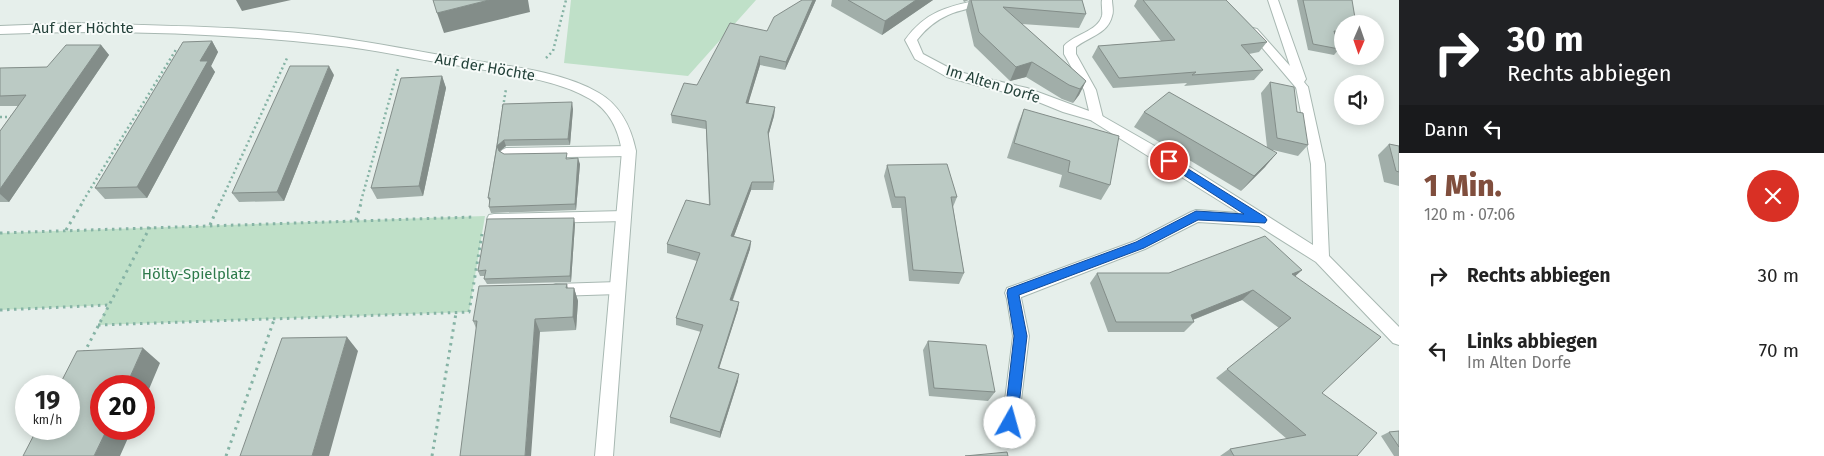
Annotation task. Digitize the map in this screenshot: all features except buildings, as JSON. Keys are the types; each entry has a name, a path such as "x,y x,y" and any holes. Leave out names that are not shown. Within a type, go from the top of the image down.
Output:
{"street":[{"name":"Auf der Höchte","path":"0,30 77,27 188,30 333,41 531,75 566,83 595,96 615,112 626,131 629,151 604,456"},
{"path":"1302,87 1318,164 1322,258"},
{"name":"Im Alten Dorfe","path":"1097,118 1322,258 1399,338"},
{"path":"1013,293 1140,245 1196,216 1261,220"}],"lane":[{"name":"Im Alten Dorfe","path":"996,0 950,9 924,24 911,40 918,56 951,74 986,84 1023,91 1067,109 1097,118"},
{"path":"1097,118 1090,90 1070,54 1070,46 1075,40 1099,29 1107,17 1107,0"},
{"path":"1273,0 1302,87"},
{"path":"1245,24 1302,87"},
{"path":"506,153 629,151"},
{"path":"490,218 624,216"},
{"path":"542,290 618,288"},
{"path":"1008,440 1021,336 1013,293"}],"path":[{"path":"531,75 553,51 566,0"},
{"path":"66,230 188,30"},
{"path":"210,225 296,38"},
{"path":"356,220 402,52"},
{"path":"0,117 12,117 8,122"},
{"path":"0,233 356,220 490,218 469,312 98,326"},
{"path":"80,360 150,227"},
{"path":"0,310 108,305"},
{"path":"432,456 456,313"},
{"path":"226,456 274,320"}],"green space":[{"path":"571,0 756,0 688,76 564,63"},
{"name":"Hölty-Spielplatz","path":"485,216 469,312 98,325 108,305 0,310 0,233"}],"route":[{"path":"1010,423 1021,336 1013,293 1140,245 1196,216 1261,220 1169,161"}]}
